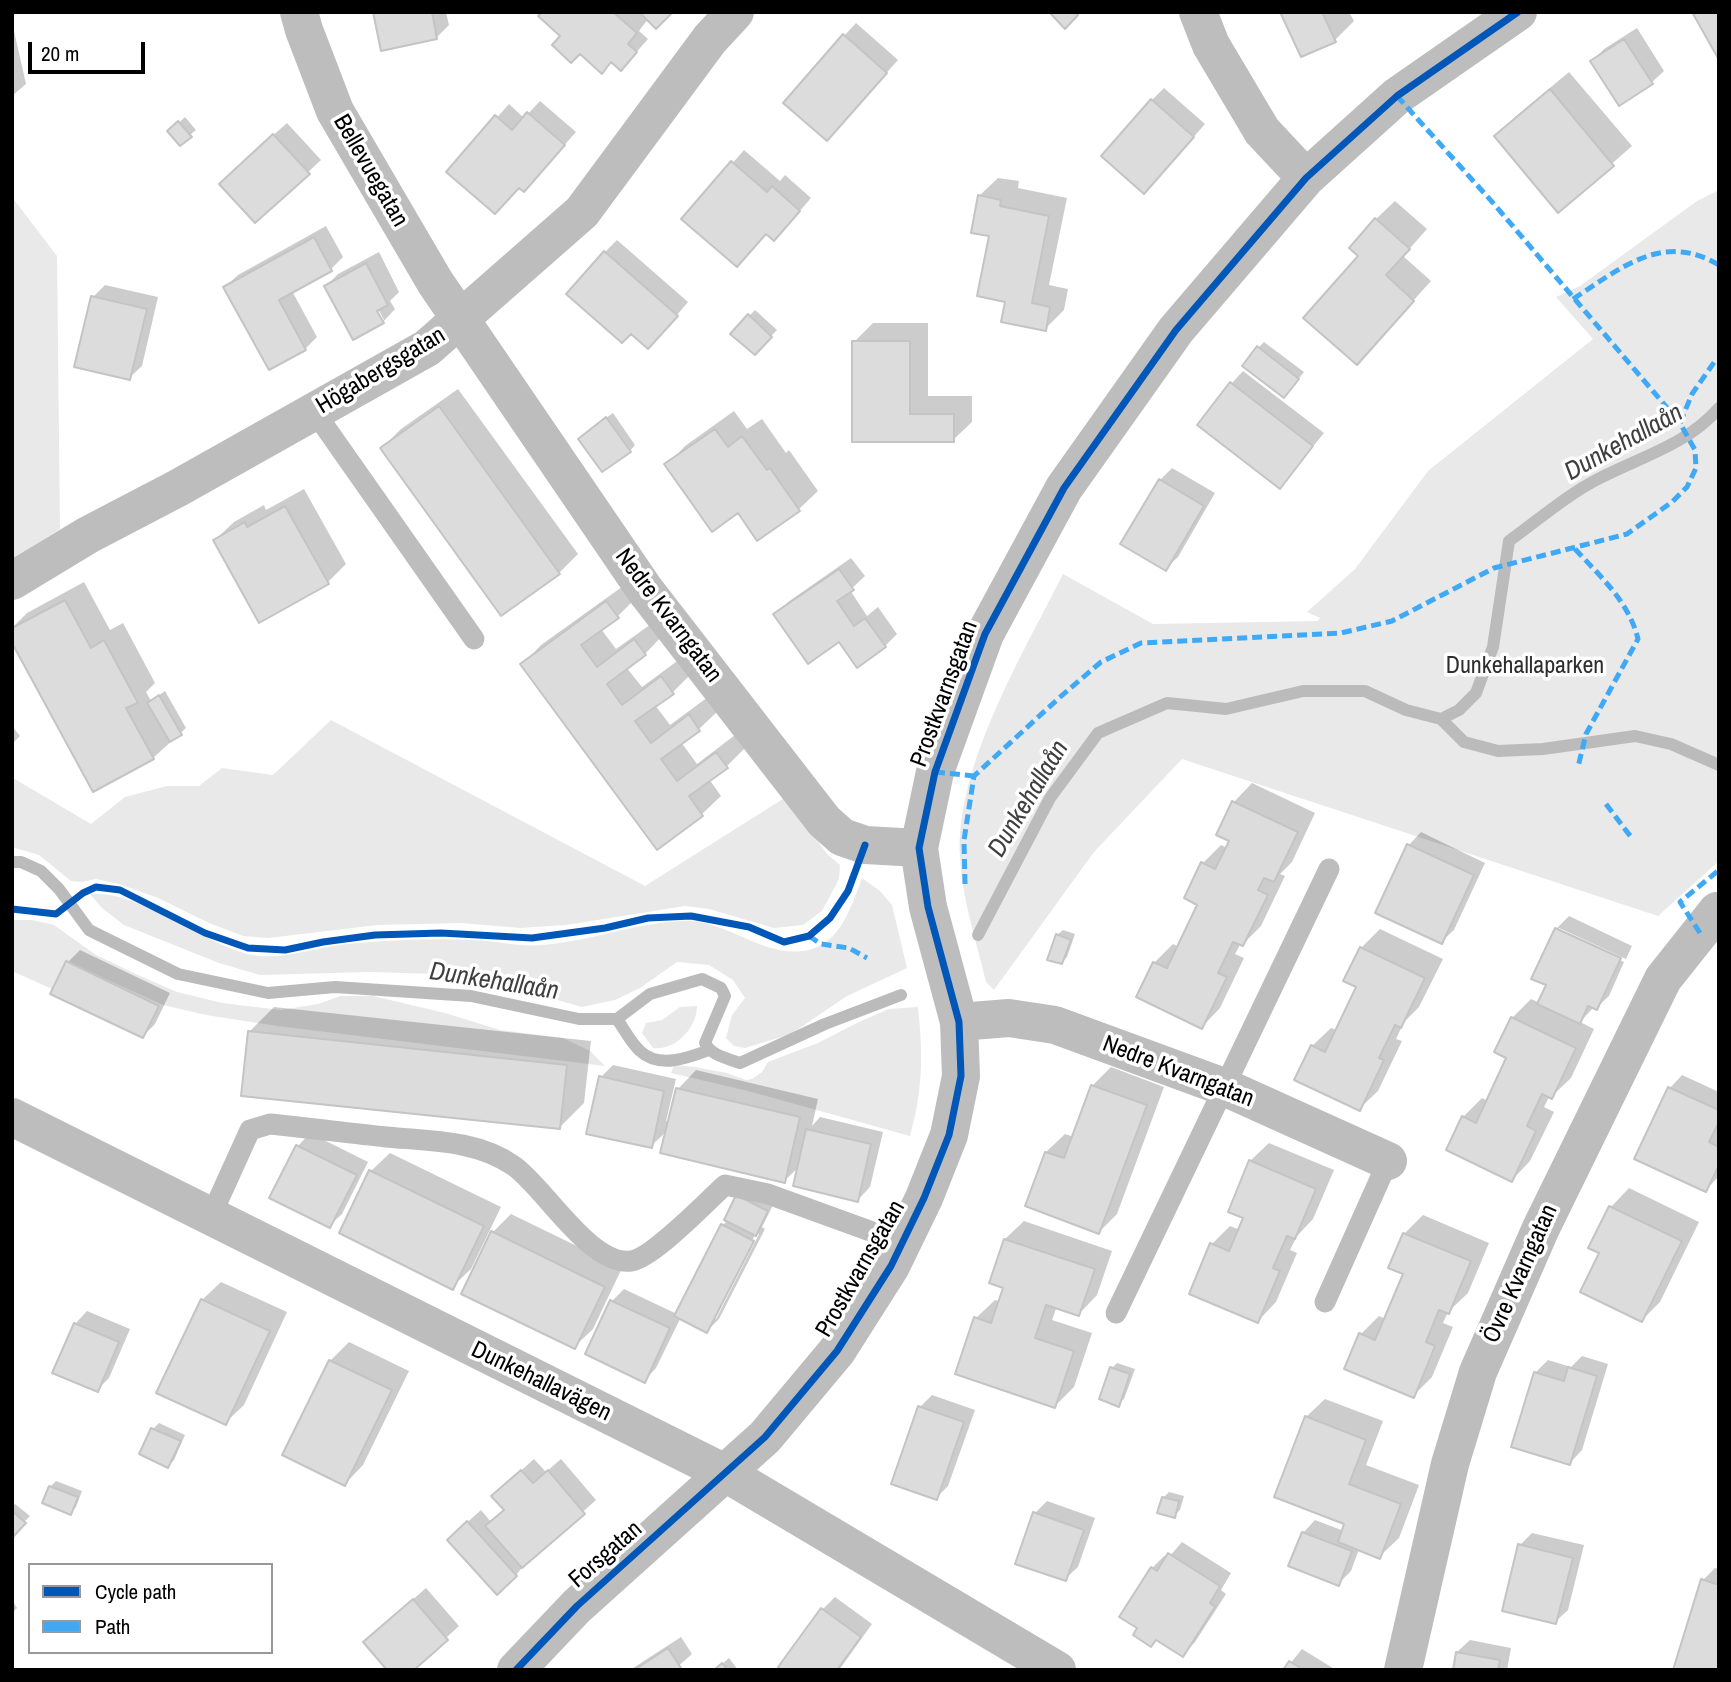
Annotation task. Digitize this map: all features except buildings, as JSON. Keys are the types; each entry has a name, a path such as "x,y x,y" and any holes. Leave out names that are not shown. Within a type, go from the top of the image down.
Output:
{"street":[{"name":"Bellevuegatan","path":"299,12 335,111 386,201 461,320"},
{"name":"Högabergsgatan","path":"12,581 88,535 427,348 582,212 710,39 735,12"},
{"path":"1198,12 1211,45 1262,131 1307,177"},
{"name":"Prostkvarnsgatan","path":"727,1474 765,1437 837,1351 903,1243 948,1135 961,1076 960,1022 928,907 919,848 935,772 985,634 1064,488 1177,330 1307,177 1397,96 1518,12"},
{"name":"Nedre Kvarngatan","path":"461,320 645,590 824,821 842,837 865,845 919,848"},
{"name":"Övre Kvarngatan","path":"1404,1670 1450,1464 1478,1372 1541,1228 1663,979 1717,911"},
{"name":"Nedre Kvarngatan","path":"960,1022 1009,1018 1055,1025 1224,1087 1388,1161"},
{"name":"Dunkehallavägen","path":"12,1117 727,1474 1058,1670"},
{"name":"Forsgatan","path":"516,1670 577,1606 727,1474"}],"lane":[{"path":"314,411 474,639"},
{"path":"1116,1313 1329,869"},
{"path":"211,1216 250,1130 270,1124 466,1145 497,1156 516,1167 594,1247 611,1258 631,1261 650,1254 725,1185 768,1194 903,1243"},
{"path":"1325,1302 1388,1161"}],"green space":[{"name":"Dunkehallaparken","path":"1719,190 1719,861 1658,916 1182,759 1094,852 994,990 986,982 966,904 960,857 961,822 968,786 995,711 1063,574 1153,624 1318,621 1320,618 1307,612 1355,569 1428,471 1593,339 1556,297 1580,286 1697,201"},
{"path":"12,197 57,256 60,529 12,560"},
{"path":"331,720 645,886 786,797 827,854 840,865 839,879 822,911 803,925 774,928 709,909 685,906 566,925 520,928 461,923 378,925 268,938 243,936 158,898 119,884 96,879 71,881 39,855 12,847 13,778 91,824 125,797 167,786 199,786 222,768 273,775"},
{"path":"862,878 880,891 892,905 907,968 847,996 791,1034 745,1048 734,1046 726,1038 732,1015 745,998 733,980 709,965 677,962 640,988 615,1000 582,1007 501,984 436,974 369,972 260,975 219,963 124,925 102,908 90,894 128,900 228,948 259,956 285,955 347,944 410,940 474,940 543,945 652,924 689,921 705,923 765,946 796,952 812,949 831,938 844,920"},
{"path":"12,920 32,920 54,925 96,955 177,992 222,1003 281,1010 318,1004 341,996 373,996 445,1013 500,1030 563,1038 590,1051 605,1066 206,1015 163,1005 66,961 52,989 12,971"},
{"path":"697,1006 689,1029 670,1046 653,1048 642,1033 646,1023 662,1020 680,1007"},
{"path":"918,1007 921,1072 910,1136 748,1091 671,1073 674,1065 752,1079 762,1072 768,1062 818,1043 859,1022 889,1009"}],"waterway":[{"name":"Dunkehallaån","path":"978,935 1050,798 1098,733 1167,703 1226,709 1303,691 1365,691 1406,710 1441,719 1459,710 1476,693 1493,647 1509,541 1586,485 1678,441 1719,408"},
{"path":"1441,719 1464,742 1498,751 1543,749 1635,736 1671,744 1719,765"},
{"name":"Dunkehallaån","path":"12,862 21,862 41,871 59,889 89,930 178,974 268,993 335,987 471,996 579,1019 617,1019 650,994 702,979 721,988 725,996 705,1043 715,1054 740,1063 825,1024 901,995"},
{"path":"617,1019 637,1048 656,1060 674,1060 709,1050"}],"marked path":[{"path":"1397,96 1494,204 1680,423"},
{"path":"1573,299 1625,266 1660,253 1698,255 1719,265"},
{"path":"965,884 964,840 974,776 1101,662 1141,643 1341,633 1392,621 1494,568 1627,534 1672,502 1687,487 1696,468 1695,450 1680,423 1692,394 1715,361"},
{"path":"1575,549 1621,601 1638,639 1586,734 1578,767"},
{"path":"935,772 974,776"},
{"path":"1606,804 1631,837"},
{"path":"1700,933 1680,902 1719,870"},
{"path":"809,936 821,944 849,948 867,958"}],"cycle path":[{"path":"516,1670 577,1606 765,1437 837,1351 891,1266 924,1198 949,1135 961,1076 959,1022 928,907 919,848 935,772 985,634 1064,488 1176,330 1306,178 1397,96 1518,12"},
{"path":"12,909 56,914 83,893 96,887 120,890 205,933 248,948 285,950 375,935 441,933 532,938 605,928 648,918 691,916 749,927 784,942 809,936 830,918 848,891 865,845"}]}
